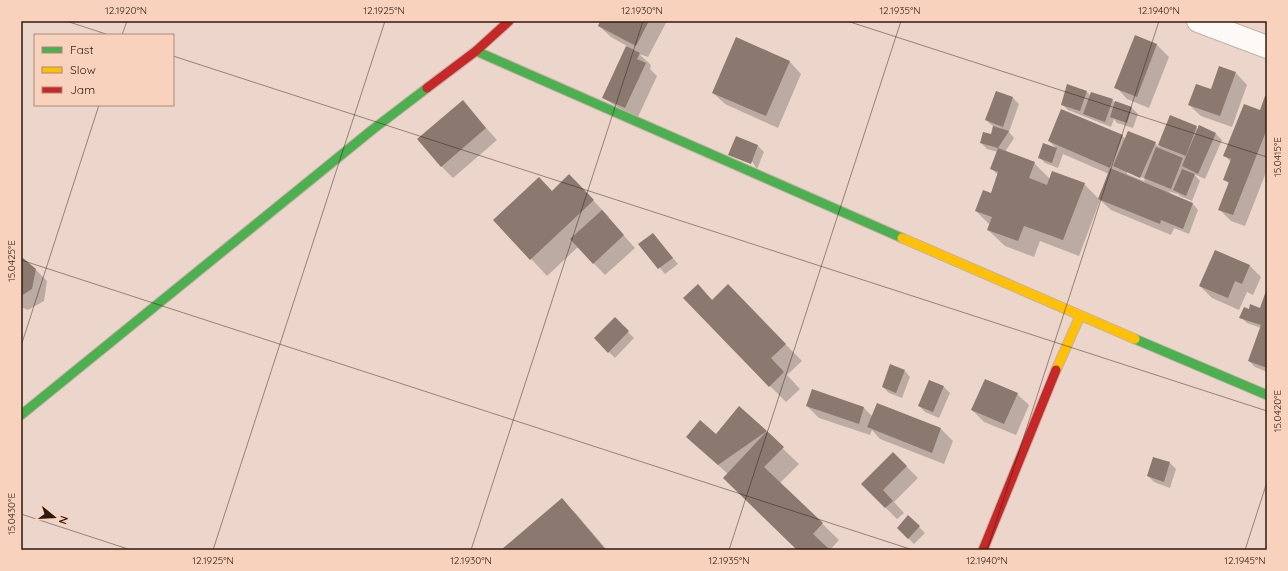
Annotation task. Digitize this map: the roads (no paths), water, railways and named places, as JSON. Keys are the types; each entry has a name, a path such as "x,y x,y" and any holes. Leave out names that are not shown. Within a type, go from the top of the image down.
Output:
{"street":[{"path":"21,415 372,130 476,51 509,21"},
{"path":"1198,21 1267,47"},
{"path":"476,51 1080,316 1267,395"},
{"path":"983,550 1046,393 1080,316"}]}
